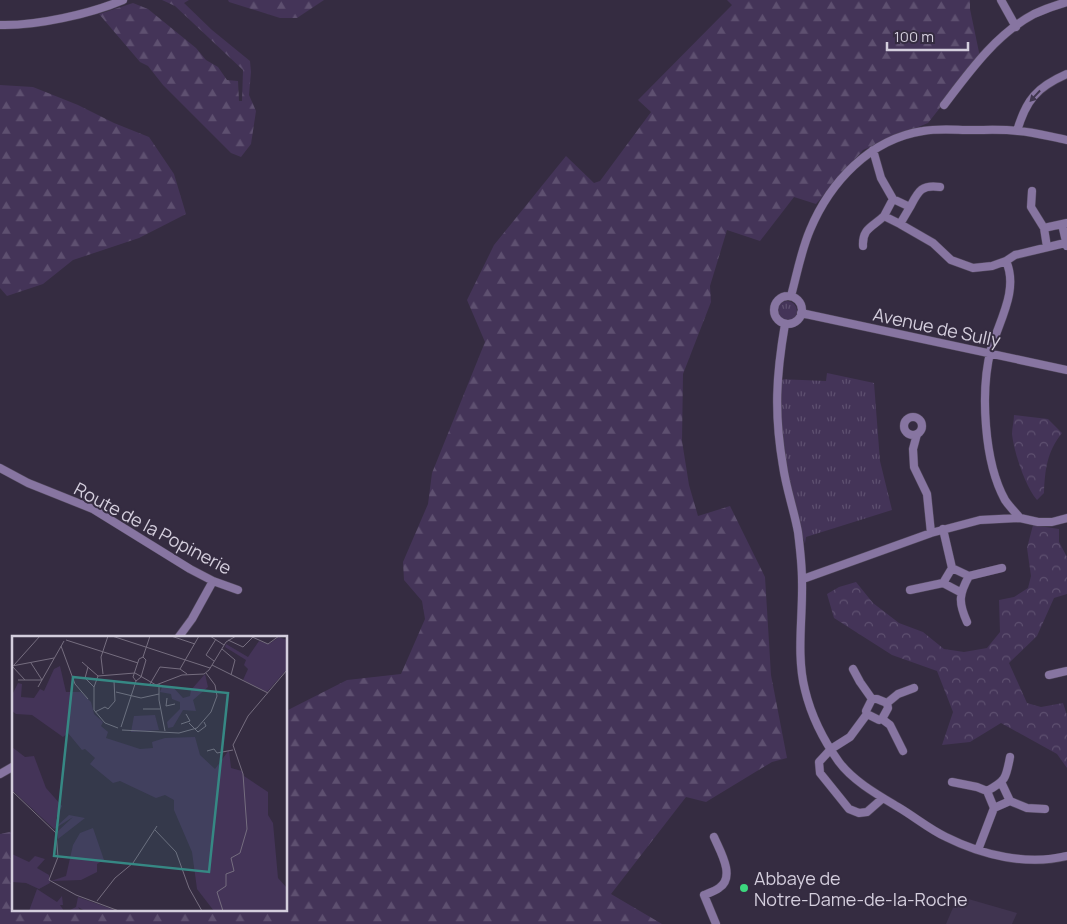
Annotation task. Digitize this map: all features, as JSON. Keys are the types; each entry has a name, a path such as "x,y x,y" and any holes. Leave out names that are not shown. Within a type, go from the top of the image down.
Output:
{"street":[{"path":"0,25 15,25 82,14 123,0"},
{"path":"1001,0 1016,27"},
{"path":"944,105 982,58 1016,27 1041,10 1067,2"},
{"path":"1018,130 1024,110 1036,92 1067,74"},
{"path":"792,296 805,244 816,216 844,176 861,158 874,150 898,137 941,129 1018,130 1067,140"},
{"path":"874,150 881,178 893,199 910,207"},
{"path":"900,224 919,191 930,186 940,187"},
{"path":"1032,191 1031,207 1044,228 1047,247"},
{"path":"862,246 862,237 867,230 884,216 893,199"},
{"path":"884,216 932,243 951,260 973,268 992,266 1006,261 1015,255 1047,247 1066,245 1065,224 1044,228"},
{"path":"1006,261 1010,271 1010,290 990,353 986,390 987,436 991,458 1006,501 1020,518"},
{"path":"792,296 799,301 802,309 801,313 797,320 785,324 778,320 774,308 780,298 792,296"},
{"name":"Avenue de Sully","path":"801,313 1067,370"},
{"path":"785,324 779,363 776,405 783,469 798,531 802,579 800,663 805,690 815,719 839,763 855,778 883,798 946,837 978,850 1009,857 1041,860 1067,856"},
{"path":"918,434 913,449 914,467 926,494 931,533"},
{"name":"Route de la Popinerie","path":"0,468 28,483 93,509 190,570 238,590"},
{"path":"802,579 943,529 980,520 1020,518 1052,522 1067,518"},
{"path":"943,529 952,568 943,583"},
{"path":"952,568 969,576 1002,568"},
{"path":"966,622 960,592 969,576"},
{"path":"179,636 192,619 213,581"},
{"path":"910,590 943,583 960,592"},
{"path":"853,669 872,699"},
{"path":"1049,675 1067,671"},
{"path":"882,719 888,708 888,703 898,694 914,688"},
{"path":"872,699 866,711 867,714 850,737 831,749 819,762 820,772 849,809 859,813 867,812 883,798"},
{"path":"872,699 888,703"},
{"path":"867,714 879,720 882,719 890,725 903,751"},
{"path":"987,791 1002,784 1010,757"},
{"path":"0,774 12,767"},
{"path":"952,782 987,791 994,808 978,850"},
{"path":"1002,784 1010,801 1027,808 1045,809"},
{"path":"994,808 1010,801"},
{"path":"714,837 725,863 726,879 718,889 704,894 716,924"}],"shaded area":[{"path":"958,896 1017,913 1012,924 946,924"}],"green space":[{"path":"162,0 189,0 184,3 212,30 250,61 249,95 256,111 251,144 241,157 231,153 163,85 148,66 140,62 99,14 133,3 148,9 196,48 206,60 218,67 227,80 238,81 239,101 242,101 243,70 175,6"},
{"path":"228,0 324,0 297,18 280,18 229,2"},
{"path":"727,0 970,0 970,9 980,57 928,123 863,150 816,204 794,197 760,241 727,230 710,286 711,302 683,374 682,441 689,485 698,516 730,506 765,577 771,675 787,758 772,762 706,802 686,797 611,894 662,924 0,924 0,834 12,831 12,912 288,912 288,710 347,680 401,674 425,619 422,601 404,580 403,562 428,504 432,473 485,342 467,300 494,245 566,156 594,183 600,181 651,112 638,100 732,5"},
{"path":"0,85 33,87 149,137 174,174 186,214 139,238 73,260 43,284 7,296 0,288"},
{"path":"787,301 794,304 797,311 794,318 787,321 780,318 777,311 780,304"},
{"path":"827,373 874,383 880,461 892,510 806,537 805,543 799,528 785,471 778,379 826,381"},
{"path":"1014,415 1048,419 1062,433 1050,454 1045,476 1044,493 1037,500 1024,478 1015,450 1012,434"},
{"path":"1033,525 1059,529 1059,542 1067,557 1067,594 1054,598 1037,636 1009,663 1027,703 1041,707 1063,703 1067,715 1067,768 1057,754 1001,723 970,742 942,745 953,712 937,671 892,655 834,618 827,594 839,587 856,582 873,603 899,623 923,632 944,649 964,652 987,648 1000,632 999,600 1014,597 1028,588 1031,576 1027,548"}],"place":[{"name":"Abbaye de Notre-Dame-de-la-Roche","path":"744,888"}]}
